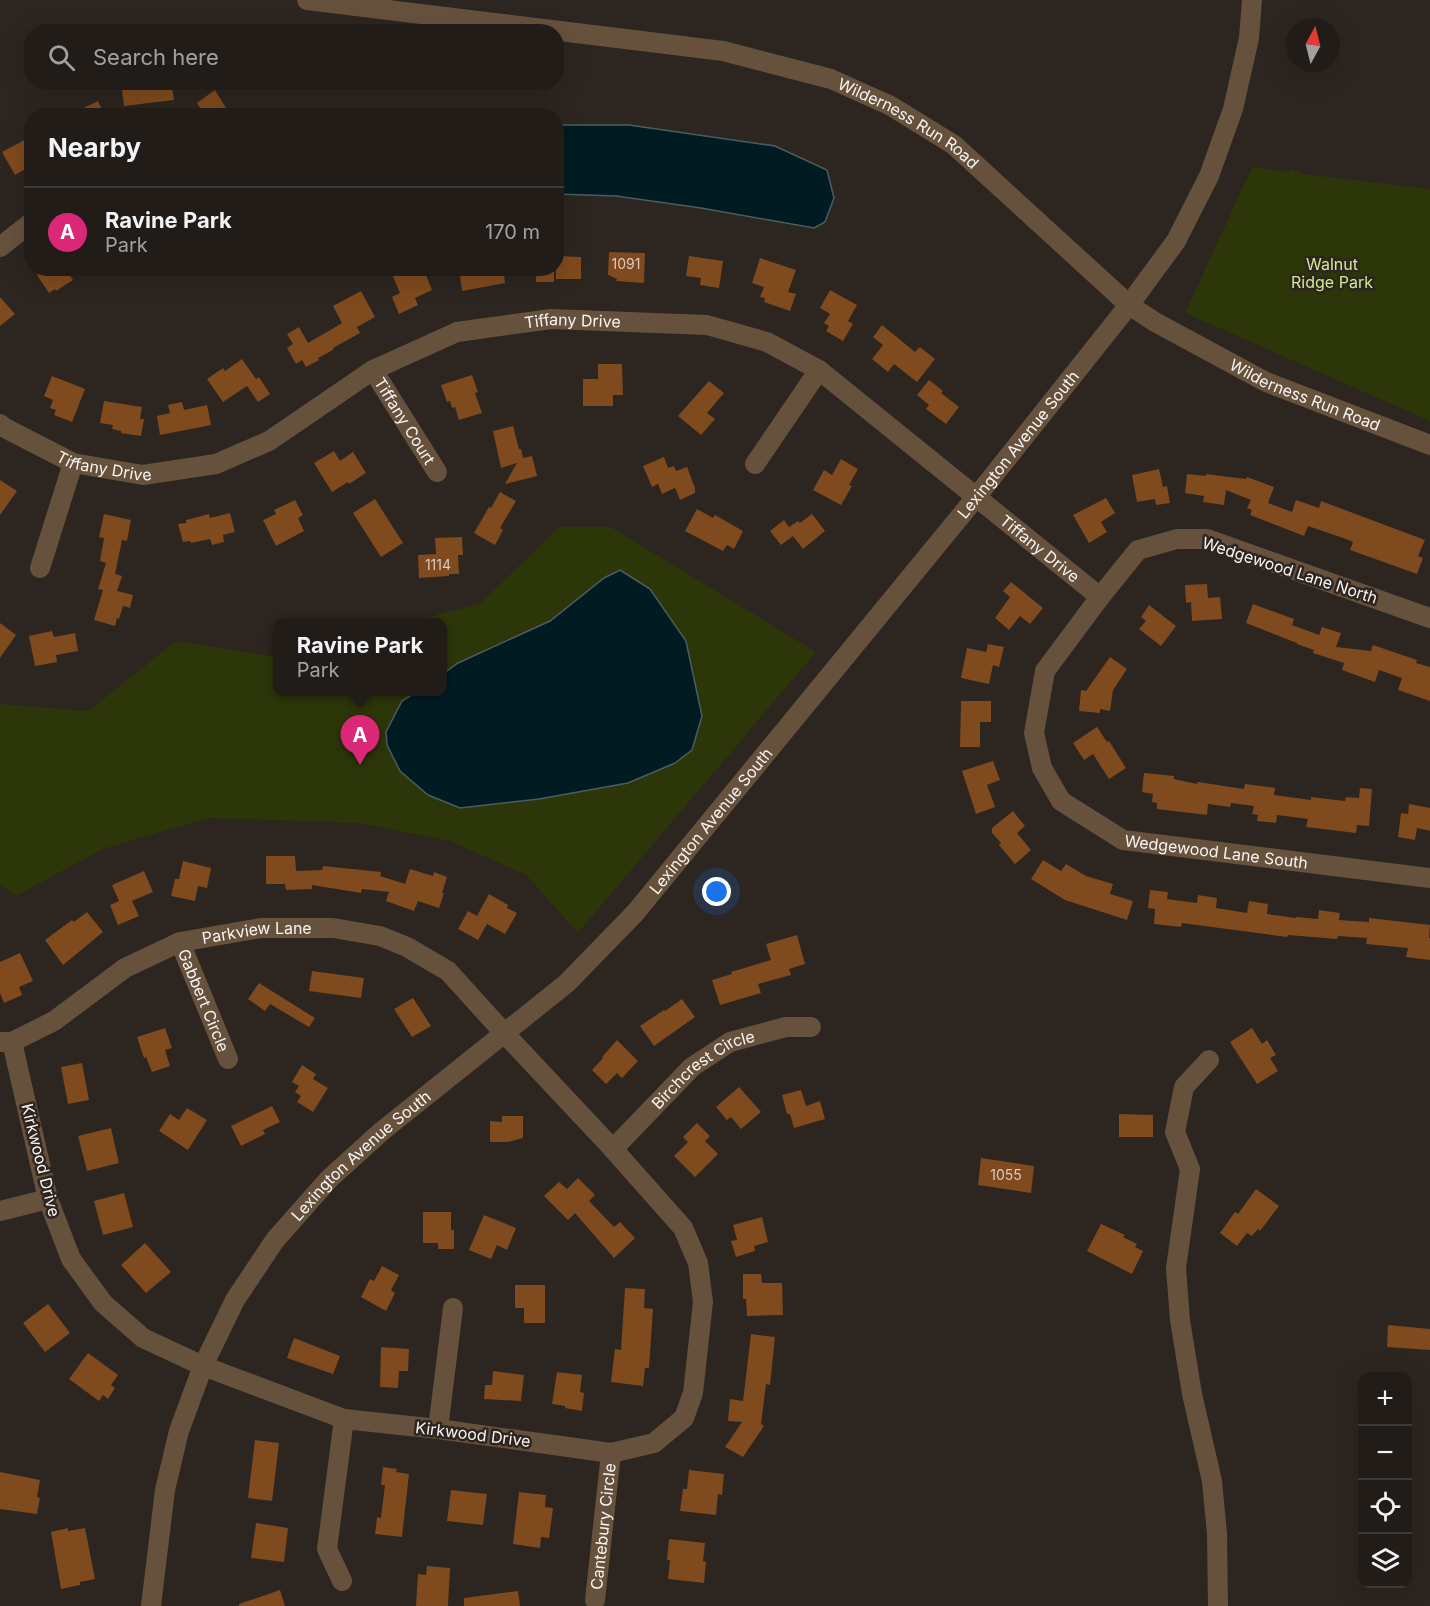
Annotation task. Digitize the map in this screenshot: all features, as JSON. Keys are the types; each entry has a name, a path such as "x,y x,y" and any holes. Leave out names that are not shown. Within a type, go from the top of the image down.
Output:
{"street":[{"name":"Wilderness Run Road","path":"307,0 407,6 533,24"},
{"name":"Lexington Avenue South","path":"151,1606 165,1490 179,1431 202,1366 235,1300 268,1250 329,1179 382,1131 567,983 635,914 977,496 1129,305 1176,241 1209,176 1233,109 1249,38 1252,0"},
{"name":"Wilderness Run Road","path":"564,28 723,51 831,79 891,106 954,145 1129,305 1155,322 1266,382 1430,445"},
{"path":"0,247 24,228"},
{"name":"Tiffany Drive","path":"0,424 73,463 143,475 216,464 269,441 373,370 457,332 551,319 707,325 767,342 819,370 1100,597"},
{"name":"Tiffany Court","path":"373,370 437,472"},
{"path":"755,464 819,370"},
{"path":"40,568 73,463"},
{"name":"Wedgewood Lane North","path":"1100,597 1138,550 1177,539 1207,539 1430,618"},
{"name":"Wedgewood Lane South","path":"1100,597 1045,671 1034,733 1042,768 1061,801 1122,840 1430,878"},
{"name":"Parkview Lane","path":"6,1042 54,1021 125,968 180,942 261,928 333,928 380,936 407,947 448,971 505,1034"},
{"name":"Gabbert Circle","path":"180,942 228,1059"},
{"name":"Birchcrest Circle","path":"613,1149 692,1067 730,1042 786,1027 811,1027"},
{"name":"Kirkwood Drive","path":"6,1042 48,1199 71,1259 103,1303 143,1338 202,1366 344,1419 438,1429 611,1453 654,1443 684,1418 693,1393 703,1302 698,1263 683,1228 613,1149 505,1034"},
{"path":"1209,1060 1184,1087 1175,1132 1190,1169 1176,1268 1180,1320 1192,1394 1212,1480 1217,1534 1218,1606"},
{"path":"0,1211 48,1199"},
{"path":"438,1429 453,1308"},
{"path":"342,1581 327,1549 344,1419"},
{"name":"Cantebury Circle","path":"595,1600 611,1453"}],"green space":[{"name":"Walnut Ridge Park","path":"1252,167 1290,172 1291,169 1303,174 1430,189 1430,421 1185,313"},
{"path":"559,527 611,527 816,652 578,933 526,875 450,841 358,823 209,818 103,849 16,896 0,885 0,704 88,711 176,641 273,656 273,696 447,696 447,618 425,618 481,603"}],"water":[{"path":"564,125 629,125 775,146 827,170 834,198 825,222 814,228 616,196 564,194"},
{"path":"620,570 650,589 686,641 702,716 692,750 675,763 628,783 539,799 460,808 428,795 400,771 387,745 386,732 402,701 410,696 447,696 447,671 458,663 550,621 604,578"}],"building":[{"path":"122,90 172,90 174,100 124,106"},
{"path":"215,90 226,108 200,108 197,103"},
{"path":"98,101 101,108 84,108"},
{"path":"24,140 24,170 15,175 2,152"},
{"path":"609,252 645,253 644,283 616,281 617,279 608,275"},
{"path":"564,256 581,257 581,279 556,279 556,276 564,276"},
{"path":"689,256 723,261 719,288 700,285 701,278 686,276"},
{"path":"760,258 796,270 788,292 796,294 790,311 764,302 765,298 760,297 764,287 752,283"},
{"path":"38,276 70,276 73,280 56,291 55,289 49,293"},
{"path":"393,276 426,276 432,290 415,298 418,305 399,314 392,297 400,293"},
{"path":"460,276 504,276 505,283 462,291"},
{"path":"536,276 554,276 554,282 536,282"},
{"path":"830,290 857,305 848,321 853,324 843,341 826,331 829,326 824,323 830,314 820,308"},
{"path":"361,291 375,317 357,327 360,333 333,348 318,358 319,360 306,367 302,360 296,364 287,348 293,344 287,334 299,327 308,343 342,323 333,306"},
{"path":"0,297 15,314 0,326"},
{"path":"882,325 915,352 920,347 935,359 917,382 894,364 888,372 872,359 883,345 873,337"},
{"path":"242,359 256,379 259,377 270,394 258,402 247,386 223,402 207,379 223,368 225,371"},
{"path":"598,364 622,364 623,395 613,395 613,406 583,406 583,379 598,379"},
{"path":"472,375 482,413 459,420 455,407 452,408 450,401 447,402 441,385"},
{"path":"52,376 85,389 72,422 54,415 56,410 50,408 53,400 44,396"},
{"path":"929,380 959,407 946,424 926,409 929,405 917,395"},
{"path":"709,381 724,393 707,413 715,419 701,435 678,416"},
{"path":"104,401 142,407 140,419 144,419 141,436 121,433 121,431 112,429 113,425 100,423"},
{"path":"182,402 184,410 207,405 211,425 160,435 157,416 170,413 168,405"},
{"path":"513,426 523,458 532,456 537,476 505,484 517,463 501,468 493,431"},
{"path":"334,451 340,461 353,452 366,473 332,492 314,463"},
{"path":"664,457 668,468 674,466 676,471 687,467 695,493 680,500 675,488 662,494 658,484 652,487 643,466"},
{"path":"841,459 858,469 849,485 852,486 841,505 813,490 824,470 832,475"},
{"path":"1159,469 1163,487 1167,486 1170,503 1156,505 1155,499 1137,502 1132,475"},
{"path":"1187,474 1246,479 1247,477 1274,487 1268,503 1292,512 1296,500 1319,508 1321,501 1425,540 1418,556 1423,558 1417,574 1350,550 1353,542 1346,539 1308,526 1304,536 1250,515 1252,510 1247,508 1251,500 1226,490 1224,505 1203,502 1204,496 1185,493"},
{"path":"0,480 17,491 0,515"},
{"path":"500,492 516,501 500,528 503,530 495,545 474,533"},
{"path":"1106,498 1115,513 1101,522 1107,532 1089,543 1073,515"},
{"path":"375,499 403,543 381,557 353,513"},
{"path":"295,500 303,515 298,518 304,531 276,546 263,520 276,514 274,510"},
{"path":"697,509 713,518 715,515 743,531 734,549 727,545 723,551 685,531"},
{"path":"230,513 235,532 223,535 224,542 212,545 210,539 191,543 190,541 183,542 178,524 209,514 210,518"},
{"path":"104,514 131,520 127,541 122,540 115,574 122,576 117,591 133,595 130,608 123,606 115,626 94,620 103,590 98,589 106,563 100,561 104,538 99,537"},
{"path":"812,514 825,531 803,549 793,536 781,545 770,531 784,520 789,527 798,521 800,523"},
{"path":"462,537 463,555 458,555 459,574 419,578 418,555 436,554 435,538"},
{"path":"1011,582 1043,608 1030,624 1020,616 1009,630 995,618 1010,597 1003,591"},
{"path":"1207,584 1208,598 1220,597 1222,619 1192,621 1191,602 1186,603 1185,585"},
{"path":"1253,604 1294,619 1292,625 1319,635 1322,627 1341,633 1336,647 1371,651 1373,645 1417,660 1416,663 1430,667 1430,701 1398,690 1402,678 1379,670 1375,682 1342,670 1344,663 1313,653 1314,650 1246,623"},
{"path":"1149,605 1176,626 1161,646 1139,629 1146,621 1141,617"},
{"path":"0,623 16,635 0,658"},
{"path":"52,631 54,637 75,633 78,651 56,655 57,662 35,666 29,636"},
{"path":"988,644 1004,647 999,667 993,665 989,684 961,678 967,648 986,652"},
{"path":"1110,657 1127,669 1113,690 1110,711 1100,709 1100,713 1079,711 1081,690 1086,691"},
{"path":"961,701 991,701 991,722 980,722 980,747 960,747"},
{"path":"1097,727 1126,768 1109,779 1093,754 1084,760 1073,743"},
{"path":"993,761 1000,780 987,785 995,807 976,814 962,771"},
{"path":"1144,773 1174,776 1174,779 1197,784 1198,782 1244,789 1245,784 1275,788 1274,795 1311,800 1311,797 1345,801 1346,797 1359,798 1360,788 1372,789 1369,826 1357,825 1356,833 1306,827 1308,819 1277,815 1276,823 1257,821 1258,815 1252,814 1254,806 1231,803 1230,807 1208,804 1207,815 1157,809 1157,803 1152,802 1153,794 1142,792"},
{"path":"1409,804 1430,808 1430,831 1417,828 1415,840 1398,837 1401,813 1408,814"},
{"path":"1013,811 1025,826 1017,833 1031,850 1015,864 992,833 992,828"},
{"path":"266,856 295,856 296,871 322,870 323,866 381,872 380,876 405,884 410,869 433,876 434,872 447,877 439,908 418,901 414,911 386,901 389,892 362,889 361,893 312,885 312,889 286,890 285,884 266,884"},
{"path":"1043,860 1061,871 1066,864 1086,876 1113,884 1110,894 1133,901 1127,920 1065,900 1031,879"},
{"path":"183,861 211,868 207,888 198,886 195,901 171,896 175,879 179,879"},
{"path":"144,871 153,892 132,901 139,916 118,925 110,905 119,901 112,885"},
{"path":"1150,890 1168,892 1167,899 1197,903 1198,895 1217,898 1216,908 1247,913 1249,901 1268,904 1267,914 1296,918 1318,919 1319,910 1340,913 1339,920 1369,922 1369,918 1430,925 1430,960 1406,957 1408,948 1366,944 1367,938 1338,936 1337,939 1288,935 1287,937 1182,923 1181,927 1154,924 1155,909 1148,908"},
{"path":"489,894 517,913 505,934 487,924 478,940 458,929 468,911 477,916"},
{"path":"87,912 103,932 63,965 45,940"},
{"path":"797,935 805,964 789,969 791,975 758,984 761,993 720,1005 712,980 771,960 766,944"},
{"path":"20,953 33,981 19,987 22,995 4,1003 0,993 0,962"},
{"path":"312,971 364,978 361,998 309,991"},
{"path":"259,983 315,1018 309,1027 270,1004 265,1011 248,999"},
{"path":"413,998 431,1026 412,1037 394,1009"},
{"path":"682,999 695,1017 654,1046 640,1026"},
{"path":"165,1028 172,1048 165,1050 170,1066 152,1072 146,1057 144,1058 137,1037"},
{"path":"1252,1028 1262,1044 1267,1040 1276,1055 1270,1058 1278,1071 1257,1084 1230,1042"},
{"path":"617,1040 638,1061 622,1078 617,1073 606,1084 592,1070"},
{"path":"82,1063 89,1100 68,1104 61,1067"},
{"path":"302,1065 316,1074 313,1079 328,1088 313,1112 297,1102 301,1096 295,1092 299,1086 292,1082"},
{"path":"739,1087 761,1112 741,1129 731,1117 727,1120 716,1107"},
{"path":"801,1090 806,1106 820,1101 825,1119 794,1128 782,1095"},
{"path":"272,1106 280,1122 263,1130 265,1134 241,1146 231,1126"},
{"path":"187,1108 207,1120 188,1150 159,1131 170,1114 179,1120"},
{"path":"1119,1114 1153,1115 1153,1137 1119,1137"},
{"path":"502,1116 523,1116 523,1138 508,1142 490,1142 490,1121 502,1122"},
{"path":"697,1123 710,1136 705,1141 718,1154 695,1177 674,1156 688,1142 683,1137"},
{"path":"111,1128 119,1163 87,1171 78,1136"},
{"path":"981,1158 1034,1166 1031,1193 978,1185"},
{"path":"578,1178 595,1195 589,1201 614,1227 620,1222 635,1238 614,1258 575,1213 568,1220 544,1196 559,1182 567,1189"},
{"path":"1256,1189 1279,1206 1260,1231 1258,1229 1252,1236 1247,1233 1237,1246 1220,1233 1235,1212 1238,1214"},
{"path":"124,1193 133,1227 103,1235 94,1201"},
{"path":"423,1212 451,1212 454,1249 438,1249 438,1243 423,1243"},
{"path":"484,1215 516,1228 507,1250 497,1245 491,1259 469,1250"},
{"path":"762,1217 768,1242 754,1246 755,1251 736,1257 731,1241 737,1240 733,1225"},
{"path":"1101,1224 1125,1235 1123,1237 1137,1244 1135,1247 1143,1251 1132,1274 1087,1251"},
{"path":"145,1243 171,1272 146,1293 121,1265"},
{"path":"382,1266 399,1275 391,1290 395,1293 386,1311 361,1297 370,1279 374,1281"},
{"path":"743,1274 761,1274 762,1283 782,1283 783,1315 747,1316 746,1299 743,1299"},
{"path":"515,1285 545,1285 545,1323 524,1323 524,1308 515,1308"},
{"path":"625,1288 645,1289 644,1308 653,1309 649,1368 645,1368 643,1386 611,1382 615,1349 621,1350"},
{"path":"48,1304 70,1333 45,1352 23,1323"},
{"path":"1388,1325 1430,1329 1430,1350 1387,1347"},
{"path":"751,1334 775,1337 770,1385 766,1384 761,1424 764,1426 743,1457 725,1447 742,1422 728,1421 730,1399 743,1401"},
{"path":"294,1338 340,1356 333,1374 287,1358"},
{"path":"381,1347 409,1349 408,1371 399,1371 398,1388 380,1387"},
{"path":"88,1353 118,1375 111,1385 115,1388 108,1399 103,1395 99,1401 69,1379"},
{"path":"493,1371 524,1375 521,1401 484,1399 485,1385 492,1385"},
{"path":"557,1372 582,1375 580,1392 584,1393 582,1411 552,1404"},
{"path":"255,1440 279,1443 272,1501 248,1498"},
{"path":"383,1467 409,1474 402,1537 375,1534 377,1517 381,1518 385,1485 381,1485"},
{"path":"689,1470 724,1474 722,1495 718,1494 716,1515 680,1511 683,1489 687,1489"},
{"path":"0,1472 40,1480 37,1514 0,1509"},
{"path":"451,1490 487,1494 483,1525 447,1521"},
{"path":"519,1492 546,1495 545,1507 553,1508 549,1538 541,1537 540,1548 513,1544"},
{"path":"256,1523 288,1528 284,1562 251,1558"},
{"path":"68,1528 68,1531 85,1528 95,1579 61,1589 51,1532"},
{"path":"669,1539 705,1543 704,1583 668,1579"},
{"path":"427,1566 450,1568 448,1606 416,1606 418,1574 426,1575"},
{"path":"280,1590 285,1606 239,1606 239,1604"},
{"path":"518,1591 520,1606 464,1606 464,1598"}],"place":[{"name":"Ravine Park","path":"360,765"}]}
